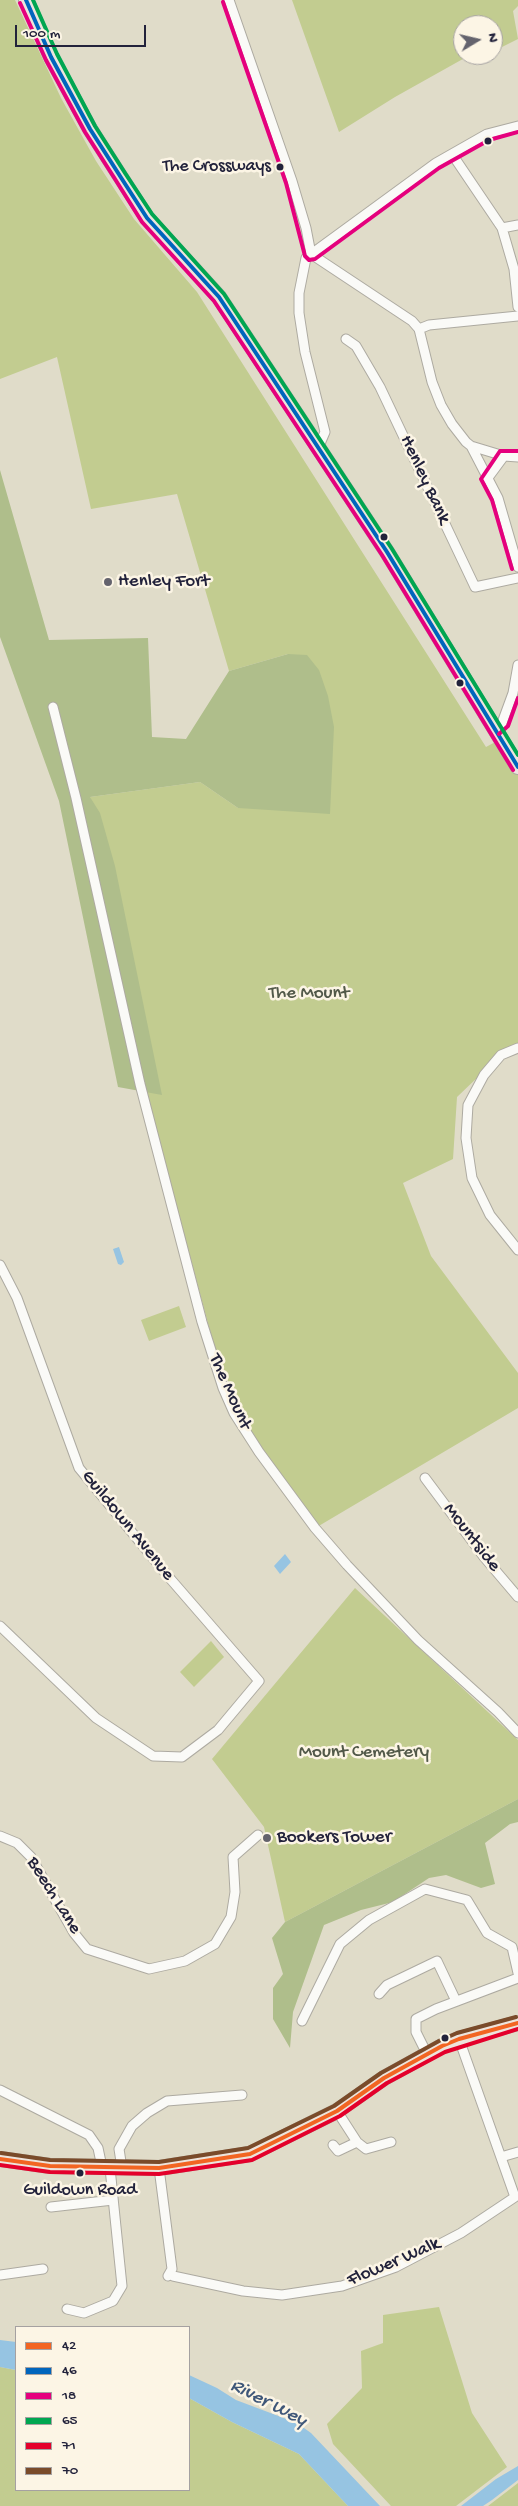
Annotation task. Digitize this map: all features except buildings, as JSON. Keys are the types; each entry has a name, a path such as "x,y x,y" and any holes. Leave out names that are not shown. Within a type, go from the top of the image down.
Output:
{"main road":[{"path":"26,0 51,57 90,129 147,218 219,297 319,446 518,767"},
{"path":"0,2160 50,2166 158,2168 250,2154 337,2111 384,2078 427,2054 459,2039 518,2023"}],"street":[{"path":"230,0 292,181 306,228 311,254 412,321 419,329 432,382 452,424 470,446 498,498 518,567"},
{"path":"319,446 325,432 305,352 299,313 302,274 306,258 405,184 452,154 495,131 518,126"},
{"path":"452,154 502,228 514,268 518,307"},
{"path":"502,228 518,225"},
{"path":"419,329 429,325 518,316"},
{"name":"Henley Bank","path":"346,338 356,346 380,387 475,587 518,578"},
{"path":"470,446 504,456 518,457"},
{"path":"487,479 504,456"},
{"path":"495,730 502,723 513,693 518,665"},
{"name":"The Mount","path":"53,707 140,1084 202,1322 223,1388 238,1420 259,1452 315,1528 418,1640 498,1712 518,1733"},
{"path":"518,1048 501,1055 484,1075 468,1105 466,1138 472,1178 490,1215 518,1250"},
{"name":"Guildown Avenue","path":"0,1265 17,1298 79,1468 167,1575 259,1681 218,1730 182,1757 153,1756 96,1718 0,1626"},
{"name":"Mountside","path":"425,1478 484,1557 518,1597"},
{"name":"Beech Lane","path":"0,1836 17,1843 31,1857 74,1933 87,1949 149,1969 185,1961 215,1944 231,1917 235,1892 233,1857 258,1835"},
{"path":"302,2021 340,1944 369,1920 425,1889 467,1900 487,1933 512,1947 518,1973"},
{"path":"379,1994 387,1985 437,1961 456,2001"},
{"path":"427,2054 416,2032 416,2019 456,2001 518,1978"},
{"path":"459,2039 517,2197"},
{"path":"0,2090 89,2134 111,2168"},
{"path":"68,2309 84,2313 113,2301 122,2286 111,2168 132,2126 147,2113 168,2101 242,2095"},
{"path":"337,2111 357,2142 366,2149 390,2142"},
{"path":"333,2145 338,2151 357,2142"},
{"path":"501,2157 518,2152"},
{"name":"Flower Walk","path":"158,2168 172,2269 170,2276 243,2291 282,2295 342,2286 404,2263 461,2233 517,2197"},
{"path":"51,2206 113,2200"},
{"path":"0,2275 43,2269"}],"green space":[{"name":"The Mount","path":"0,0 15,0 61,98 96,161 134,219 197,292 486,747 499,740 518,772 518,1048 501,1055 457,1097 453,1159 403,1183 431,1256 518,1373 518,1408 317,1527 246,1425 214,1346 146,1092 90,797 200,782 238,808 288,654 229,671 177,494 91,509 57,357 0,379"},
{"path":"292,0 518,0 518,6 513,11 518,39 503,46 503,15 453,15 453,65 395,97 339,132"},
{"path":"0,470 49,640 148,638 152,737 186,739 229,671 288,654 307,655 319,670 328,696 334,727 330,814 238,808 200,782 90,797 100,813 115,866 162,1095 118,1087 59,801 0,637"},
{"path":"179,1306 186,1327 149,1341 141,1320"},
{"name":"Mount Cemetery","path":"355,1588 518,1740 518,1799 285,1922 264,1827 212,1759"},
{"path":"211,1641 224,1657 194,1687 180,1672"},
{"path":"518,1799 518,1822 510,1824 485,1843 495,1884 481,1888 446,1875 429,1878 393,1902 361,1910 324,1925 293,2012 290,2048 273,2019 273,1988 283,1974 272,1938 285,1922"},
{"path":"439,2307 472,2413 507,2467 456,2506 391,2506 333,2444 327,2424 362,2388 361,2351 383,2343 383,2315"},
{"path":"0,2367 15,2370 15,2491 190,2491 190,2399 232,2422 299,2454 348,2506 0,2506"},
{"path":"518,2483 518,2506 488,2506"}],"water":[{"path":"119,1247 124,1262 121,1265 118,1264 113,1249"},
{"path":"285,1554 291,1562 280,1574 274,1566"},
{"path":"0,2340 15,2342 15,2370 0,2367"},
{"path":"190,2375 217,2388 236,2400 297,2423 311,2433 380,2506 348,2506 299,2454 232,2422 190,2399"},
{"path":"518,2466 518,2480 492,2500 483,2506 461,2506 496,2479"}],"transit line":[{"name":"46","path":"26,0 51,57 90,129 120,176 147,218 219,297 387,552 518,767"},
{"name":"65","path":"33,0 57,54 95,126 125,173 152,214 224,294 392,549 518,755"},
{"name":"18","path":"223,2 286,183 305,256 309,260 315,259 439,168 489,140 518,132"},
{"name":"18","path":"20,3 46,60 85,132 142,222 214,301 382,555 513,770"},
{"name":"18","path":"512,569 492,500 481,479 500,451 518,451"},
{"name":"18","path":"499,734 508,726 518,698"},
{"name":"70","path":"1,2153 50,2160 159,2162 248,2148 334,2106 381,2073 439,2041 457,2033 516,2017"},
{"name":"42","path":"0,2159 50,2166 159,2168 250,2154 337,2111 384,2078 442,2046 459,2039 518,2023"},
{"name":"71","path":"0,2165 50,2172 159,2174 252,2160 340,2116 387,2083 445,2052 518,2029"}],"place":[{"name":"The Crossways","path":"280,167"},
{"name":"Henley Fort","path":"108,582"},
{"name":"Bookers Tower","path":"267,1838"},
{"name":"Guildown Road","path":"80,2173"}],"water label":[{"name":"River Wey","path":"268,2404"}]}
